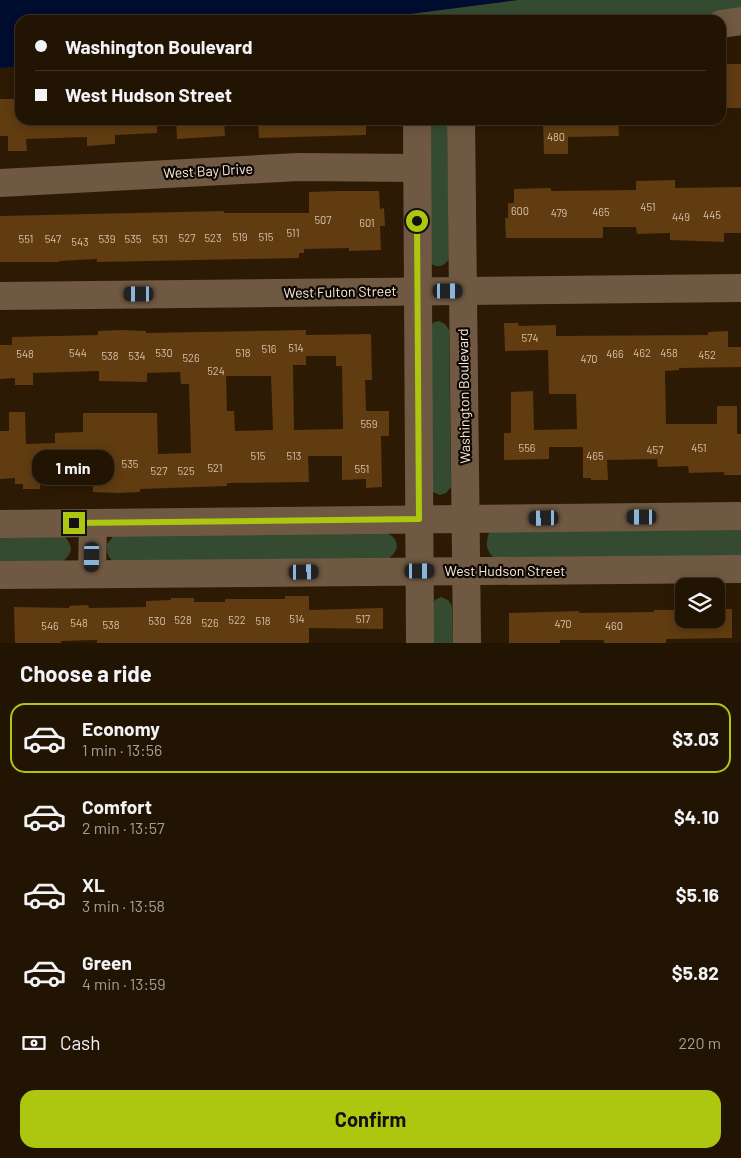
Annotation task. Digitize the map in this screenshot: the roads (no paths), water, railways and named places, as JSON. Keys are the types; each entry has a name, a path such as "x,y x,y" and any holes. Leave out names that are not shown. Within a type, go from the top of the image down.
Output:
{"street":[{"path":"726,23 741,21"},
{"path":"417,125 420,643"},
{"name":"Washington Boulevard","path":"462,125 466,643"},
{"name":"West Bay Drive","path":"0,183 298,167 417,168"},
{"name":"West Fulton Street","path":"0,296 741,288"},
{"path":"0,524 741,516"},
{"path":"92,574 93,522"},
{"name":"West Hudson Street","path":"0,575 741,569"}],"water":[{"path":"0,0 517,0 401,15 15,15 15,66 0,68"}]}
